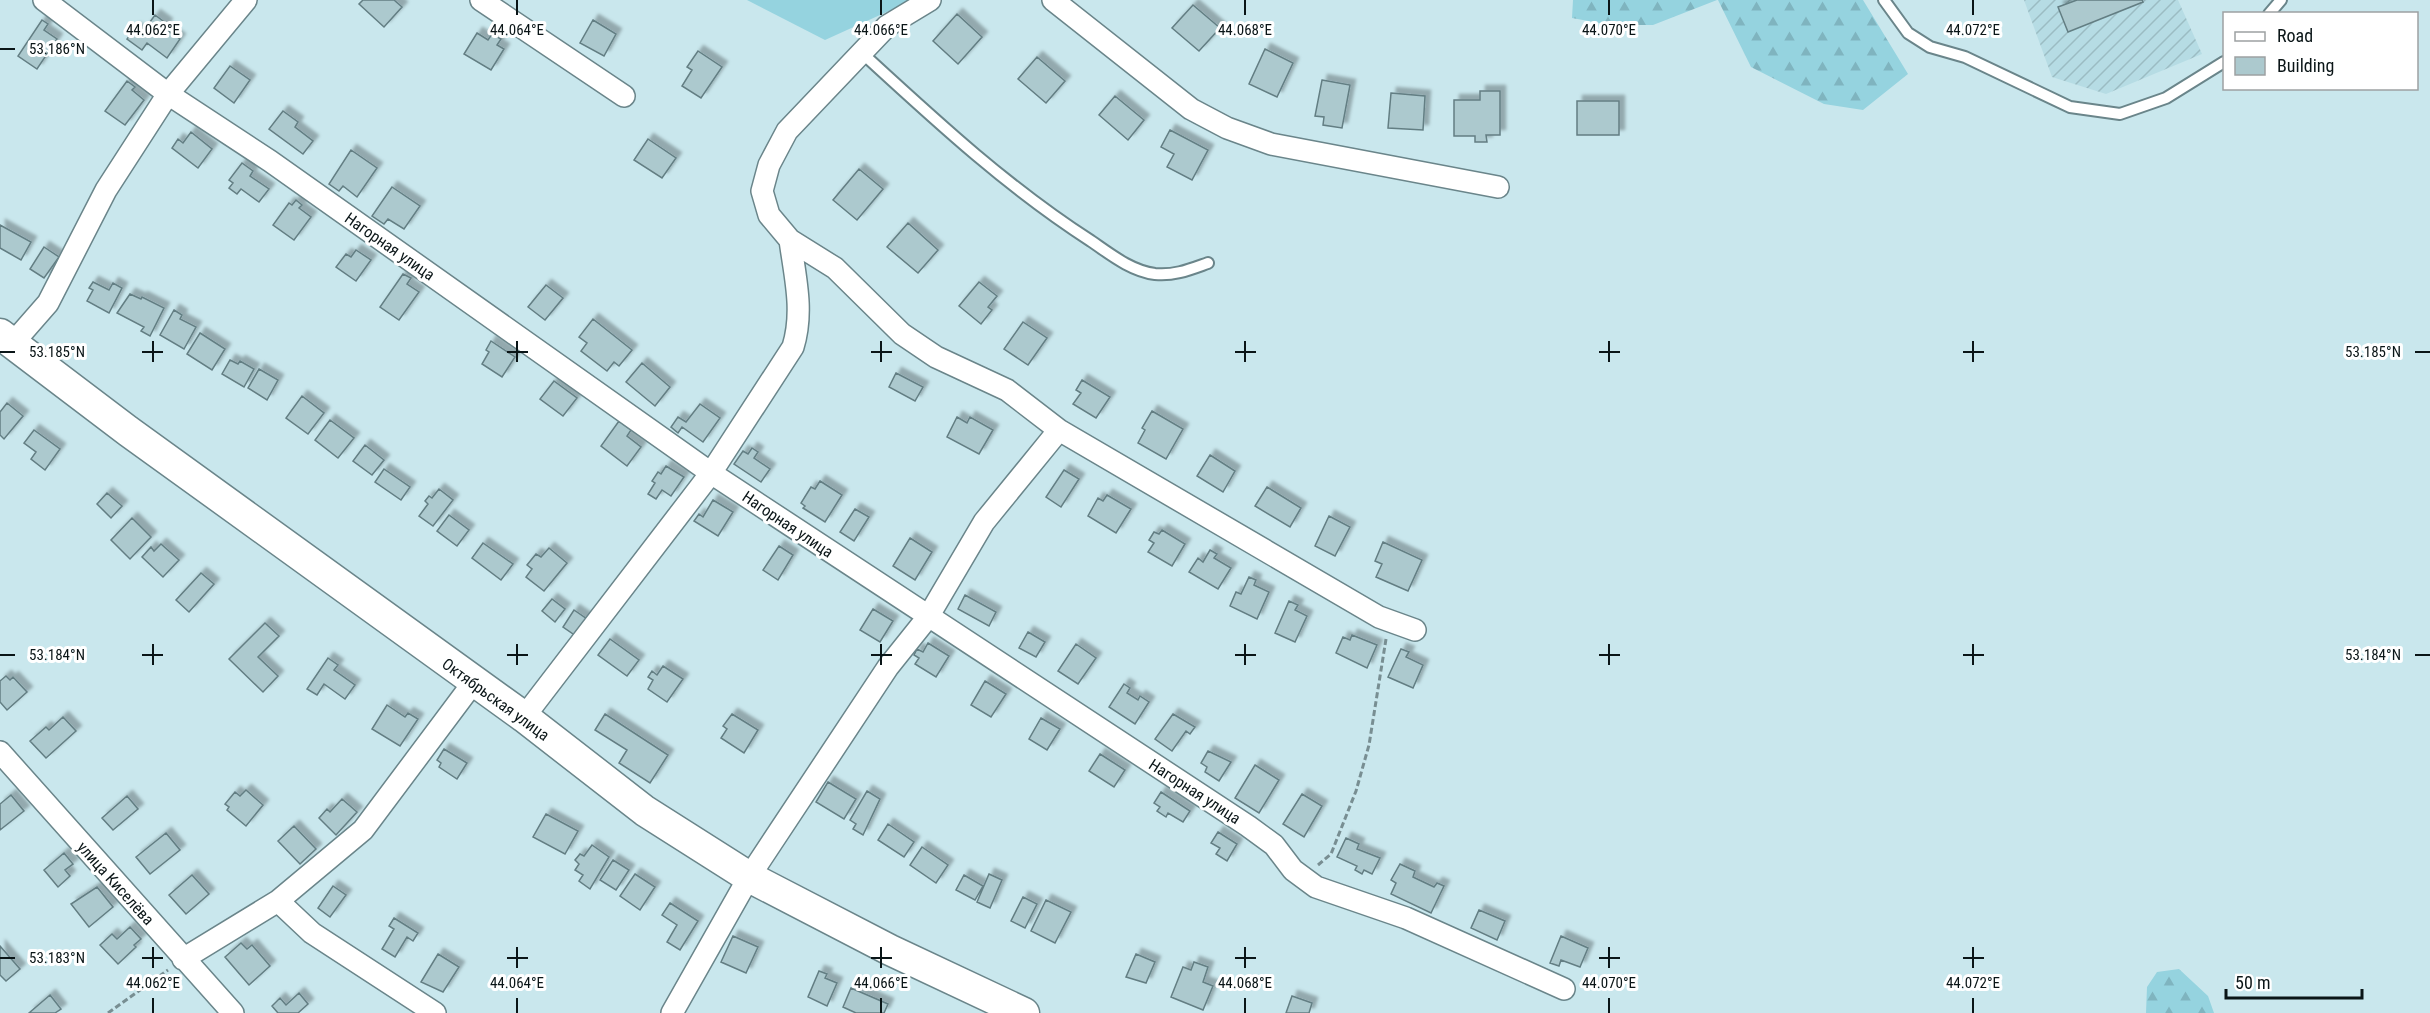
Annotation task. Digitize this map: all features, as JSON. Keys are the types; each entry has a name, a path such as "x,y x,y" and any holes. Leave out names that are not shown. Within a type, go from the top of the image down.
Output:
{"street":[{"name":"Нагорная улица","path":"44,0 168,94 270,161 711,473 1248,826 1274,845 1293,870 1316,886 1406,918 1564,989"},
{"path":"6,338 48,303 106,190 168,94 246,0"},
{"path":"481,0 624,96"},
{"path":"930,0 887,26 787,131 769,165 762,191 769,215 789,240 835,268 911,339 936,357 1007,390 1059,430 1392,624 1416,630"},
{"path":"1053,0 1191,109 1227,128 1271,144 1498,187"},
{"path":"524,717 711,473 793,347 799,329 800,306 789,240"},
{"name":"Октябрьская улица","path":"6,338 128,431 473,683 524,717 645,811 749,877 890,950 1024,1013"},
{"path":"672,1013 749,877 888,667 928,617 984,522 1059,430"},
{"path":"183,959 278,901 363,830 473,683"},
{"name":"улица Киселёва","path":"0,752 233,1013"},
{"path":"278,901 312,933 435,1013"}],"lane":[{"path":"1884,0 1908,33 1930,47 1965,57 2070,107 2120,114 2166,98 2223,63"},
{"path":"2272,12 2281,0"},
{"path":"861,52 969,151 1064,224 1126,264 1154,274 1177,274 1208,263"}],"path":[{"path":"1293,870 1319,864 1331,854 1356,791 1368,745 1383,644 1392,624"},
{"path":"108,1013 183,959"}],"shaded area":[{"path":"2024,0 2178,0 2202,54 2106,94 2052,77"}],"green space":[{"path":"747,0 913,0 825,40"},
{"path":"1573,0 1717,0 1653,25 1610,25 1572,18"},
{"path":"1718,0 1863,0 1908,74 1863,110 1824,104 1751,67"},
{"path":"2179,969 2208,996 2214,1013 2146,1013 2147,987 2157,972"}],"building":[{"path":"363,0 394,0 402,7 384,27 359,4"},
{"path":"2077,0 2142,0 2143,2 2068,32 2058,7"},
{"path":"1193,5 1220,28 1199,51 1172,28"},
{"path":"957,14 982,37 958,64 933,41"},
{"path":"155,15 167,24 164,28 180,39 167,58 147,43 142,50 127,39 135,28 142,33"},
{"path":"42,20 48,24 44,30 57,39 37,69 18,56"},
{"path":"593,20 616,34 604,56 580,43"},
{"path":"477,33 488,40 492,34 501,39 497,45 504,49 491,70 464,54"},
{"path":"1265,49 1293,63 1277,97 1249,84"},
{"path":"698,51 722,67 701,98 682,86 692,70 687,67"},
{"path":"1037,57 1065,81 1046,103 1018,79"},
{"path":"230,66 250,80 234,103 214,88"},
{"path":"1322,80 1350,85 1342,128 1323,125 1324,117 1315,116"},
{"path":"127,81 135,87 132,90 144,100 125,125 105,111"},
{"path":"1480,91 1500,91 1500,135 1486,135 1487,142 1475,142 1475,136 1454,136 1454,100 1480,100"},
{"path":"1391,93 1425,96 1423,130 1388,128"},
{"path":"1115,96 1144,120 1128,140 1099,115"},
{"path":"1577,101 1619,101 1619,135 1577,135"},
{"path":"283,111 298,122 295,127 313,141 303,154 269,129"},
{"path":"1170,130 1208,150 1192,180 1167,167 1174,154 1161,147"},
{"path":"191,132 212,149 198,168 172,148 178,139 183,143"},
{"path":"648,139 676,158 662,178 634,160"},
{"path":"351,150 377,168 357,197 343,186 339,191 329,184"},
{"path":"242,163 253,171 250,176 269,189 259,202 241,189 237,194 229,188 233,183 229,180"},
{"path":"859,169 883,189 857,220 833,200"},
{"path":"392,187 420,206 404,229 388,219 384,224 372,216"},
{"path":"296,200 302,205 299,208 311,217 294,240 273,225 289,203 292,205"},
{"path":"908,223 938,250 918,273 887,247"},
{"path":"0,225 31,242 21,260 0,248"},
{"path":"44,247 59,257 44,278 30,269"},
{"path":"356,250 371,260 356,281 336,267 346,254 351,257"},
{"path":"403,274 411,278 407,284 419,292 399,320 380,307"},
{"path":"93,282 109,290 113,283 122,288 109,313 87,301 93,290 89,288"},
{"path":"979,282 997,296 988,307 992,310 981,324 959,306"},
{"path":"546,285 563,298 545,320 528,307"},
{"path":"130,294 164,308 150,336 141,331 144,327 117,313"},
{"path":"174,310 182,315 180,319 196,327 184,349 160,335"},
{"path":"593,319 632,350 619,366 614,362 607,371 581,351 587,343 579,337"},
{"path":"1023,322 1047,338 1028,365 1004,349"},
{"path":"200,333 225,349 212,370 187,354"},
{"path":"491,341 515,357 502,377 482,364 489,352 486,350"},
{"path":"230,360 238,364 240,361 254,369 244,387 222,374"},
{"path":"642,363 670,387 655,406 626,382"},
{"path":"259,369 278,380 267,400 248,388"},
{"path":"896,373 923,387 915,401 889,387"},
{"path":"1082,380 1110,397 1096,418 1073,404 1081,393 1076,390"},
{"path":"554,381 577,398 563,416 540,399"},
{"path":"302,396 324,413 308,434 286,418"},
{"path":"7,403 23,416 4,439 0,435 0,412"},
{"path":"700,404 720,418 703,442 682,427 678,433 671,427 678,417 686,422"},
{"path":"1152,411 1183,429 1166,459 1138,443 1145,430 1142,428"},
{"path":"957,417 967,423 970,417 993,430 979,454 947,437"},
{"path":"330,420 354,438 338,458 315,440"},
{"path":"619,421 631,430 627,436 641,447 627,466 601,446"},
{"path":"34,430 60,449 45,470 31,459 36,452 24,443"},
{"path":"365,445 384,460 372,475 353,461"},
{"path":"752,448 758,452 754,458 770,469 761,482 734,464 743,451 748,454"},
{"path":"1210,455 1235,471 1223,492 1197,476"},
{"path":"666,466 684,477 671,496 662,490 656,499 648,494 655,483 652,481 658,472 661,474"},
{"path":"384,469 410,487 401,500 375,482"},
{"path":"1064,470 1079,479 1061,507 1046,497"},
{"path":"820,481 842,495 825,522 803,508 805,506 801,503 811,487 815,489"},
{"path":"1267,487 1301,508 1290,527 1255,506"},
{"path":"439,489 453,500 433,526 419,516 428,504 425,501 429,496 432,498"},
{"path":"107,493 122,506 111,518 97,504"},
{"path":"1107,495 1131,509 1116,533 1088,516 1098,498 1103,501"},
{"path":"713,500 733,512 718,536 694,521 699,514 703,517"},
{"path":"855,509 869,517 854,541 840,532"},
{"path":"449,515 469,530 457,546 437,531"},
{"path":"1329,516 1350,527 1335,556 1315,546"},
{"path":"132,518 151,537 130,559 111,540"},
{"path":"1162,530 1185,544 1172,566 1148,552 1154,543 1149,540 1154,532 1159,534"},
{"path":"910,538 932,552 915,580 893,566"},
{"path":"1383,542 1422,560 1408,591 1376,577 1382,564 1375,561"},
{"path":"483,543 513,564 501,580 472,558"},
{"path":"161,544 179,560 163,577 142,557 151,547 154,551"},
{"path":"779,546 793,555 778,580 763,570"},
{"path":"549,548 567,563 544,591 526,577 532,569 527,565 536,554 541,557"},
{"path":"1210,550 1217,554 1214,558 1231,568 1218,589 1189,572 1198,558 1203,562"},
{"path":"201,573 214,584 189,612 176,600"},
{"path":"1249,577 1256,580 1254,585 1269,592 1257,619 1230,606 1236,592 1241,594"},
{"path":"965,595 996,612 989,626 958,609"},
{"path":"552,599 565,609 555,622 542,611"},
{"path":"1289,601 1298,605 1295,610 1307,616 1295,642 1275,633"},
{"path":"873,609 893,621 880,642 860,630"},
{"path":"574,610 587,619 576,636 563,627"},
{"path":"265,623 279,636 258,657 278,676 263,692 229,659"},
{"path":"1028,632 1045,642 1036,657 1019,648"},
{"path":"1352,635 1377,645 1367,668 1336,653 1343,637 1350,640"},
{"path":"610,639 639,660 627,676 598,655"},
{"path":"928,643 949,656 936,677 915,664 919,658 914,655 917,649 923,652"},
{"path":"1076,644 1096,658 1078,684 1058,671"},
{"path":"1401,649 1409,652 1406,657 1423,665 1413,688 1388,677"},
{"path":"328,658 338,665 334,670 355,685 345,699 324,684 317,695 307,689"},
{"path":"663,666 683,679 667,702 648,689 653,680 648,677 652,671 657,675"},
{"path":"6,676 10,680 13,677 27,692 7,710 0,702 0,681"},
{"path":"985,681 1006,694 991,717 971,705"},
{"path":"1124,684 1130,688 1127,693 1138,700 1140,696 1149,702 1135,724 1109,707"},
{"path":"387,705 405,717 408,713 418,719 400,746 372,729"},
{"path":"605,714 668,755 650,783 619,763 627,750 595,730"},
{"path":"732,714 758,730 744,753 721,738 727,729 723,726"},
{"path":"1173,714 1195,727 1190,734 1186,731 1172,751 1155,739"},
{"path":"63,717 76,731 46,758 30,741 46,727 49,730"},
{"path":"1041,718 1060,729 1047,750 1029,739"},
{"path":"444,749 467,763 457,779 439,767 441,763 437,760"},
{"path":"1208,751 1231,762 1219,781 1205,772 1207,767 1201,763"},
{"path":"1100,754 1125,770 1114,787 1089,771"},
{"path":"1255,765 1279,780 1259,813 1235,798"},
{"path":"828,782 856,799 844,819 816,802"},
{"path":"246,790 263,805 246,826 227,810 229,807 225,804 235,792 240,796"},
{"path":"867,791 880,799 863,835 853,829 856,824 850,820"},
{"path":"1161,792 1190,811 1183,822 1168,813 1166,817 1157,811 1160,807 1154,803"},
{"path":"1302,794 1322,806 1304,837 1283,824"},
{"path":"11,795 24,811 0,830 0,804"},
{"path":"127,796 138,809 113,830 102,818"},
{"path":"342,799 357,812 336,835 319,818 327,809 330,812"},
{"path":"546,814 578,831 565,854 533,837"},
{"path":"888,824 914,842 904,857 878,840"},
{"path":"294,826 316,849 300,864 278,841"},
{"path":"1218,832 1237,844 1227,861 1216,854 1220,848 1211,843"},
{"path":"166,833 180,850 150,874 136,857"},
{"path":"1346,838 1359,844 1357,849 1380,858 1372,874 1364,870 1362,874 1355,870 1357,866 1337,857"},
{"path":"592,845 609,857 590,889 579,881 583,875 575,870 579,864 575,860 580,854 584,856"},
{"path":"922,847 948,865 936,883 910,865"},
{"path":"64,853 73,864 65,870 70,876 58,887 44,870"},
{"path":"613,860 629,870 616,890 600,880"},
{"path":"1400,864 1415,871 1413,877 1434,887 1437,883 1444,886 1431,913 1391,894 1396,883 1391,880"},
{"path":"635,874 655,887 640,910 620,896"},
{"path":"989,874 1002,880 990,908 977,902"},
{"path":"192,875 209,894 186,914 169,895"},
{"path":"964,875 983,886 975,900 956,890"},
{"path":"333,886 346,895 330,917 318,908"},
{"path":"97,887 113,907 89,927 71,904"},
{"path":"1023,897 1037,904 1025,928 1011,921"},
{"path":"1046,900 1071,912 1055,943 1031,931"},
{"path":"670,903 698,921 680,950 667,942 677,925 662,915"},
{"path":"1479,910 1505,921 1497,940 1471,928"},
{"path":"394,918 418,933 413,941 407,937 395,957 382,949 394,929 389,926"},
{"path":"130,927 141,939 118,964 100,945 112,934 117,939"},
{"path":"733,936 758,947 746,973 721,962"},
{"path":"1561,936 1588,948 1580,967 1561,960 1559,966 1550,963"},
{"path":"241,943 247,949 252,945 270,966 249,985 225,957"},
{"path":"0,946 20,969 6,981 0,975"},
{"path":"438,954 459,967 443,992 421,982"},
{"path":"1136,954 1155,962 1146,983 1126,977"},
{"path":"1194,962 1208,967 1203,982 1213,986 1203,1010 1171,997 1183,967 1191,970"},
{"path":"819,971 827,974 825,978 837,983 827,1006 808,997"},
{"path":"851,988 888,1004 884,1013 856,1013 843,1007"},
{"path":"299,993 308,1004 298,1013 278,1013 272,1006 280,998 286,1005"},
{"path":"50,995 61,1009 55,1013 29,1013"},
{"path":"1292,996 1312,1003 1309,1013 1286,1013"}]}
